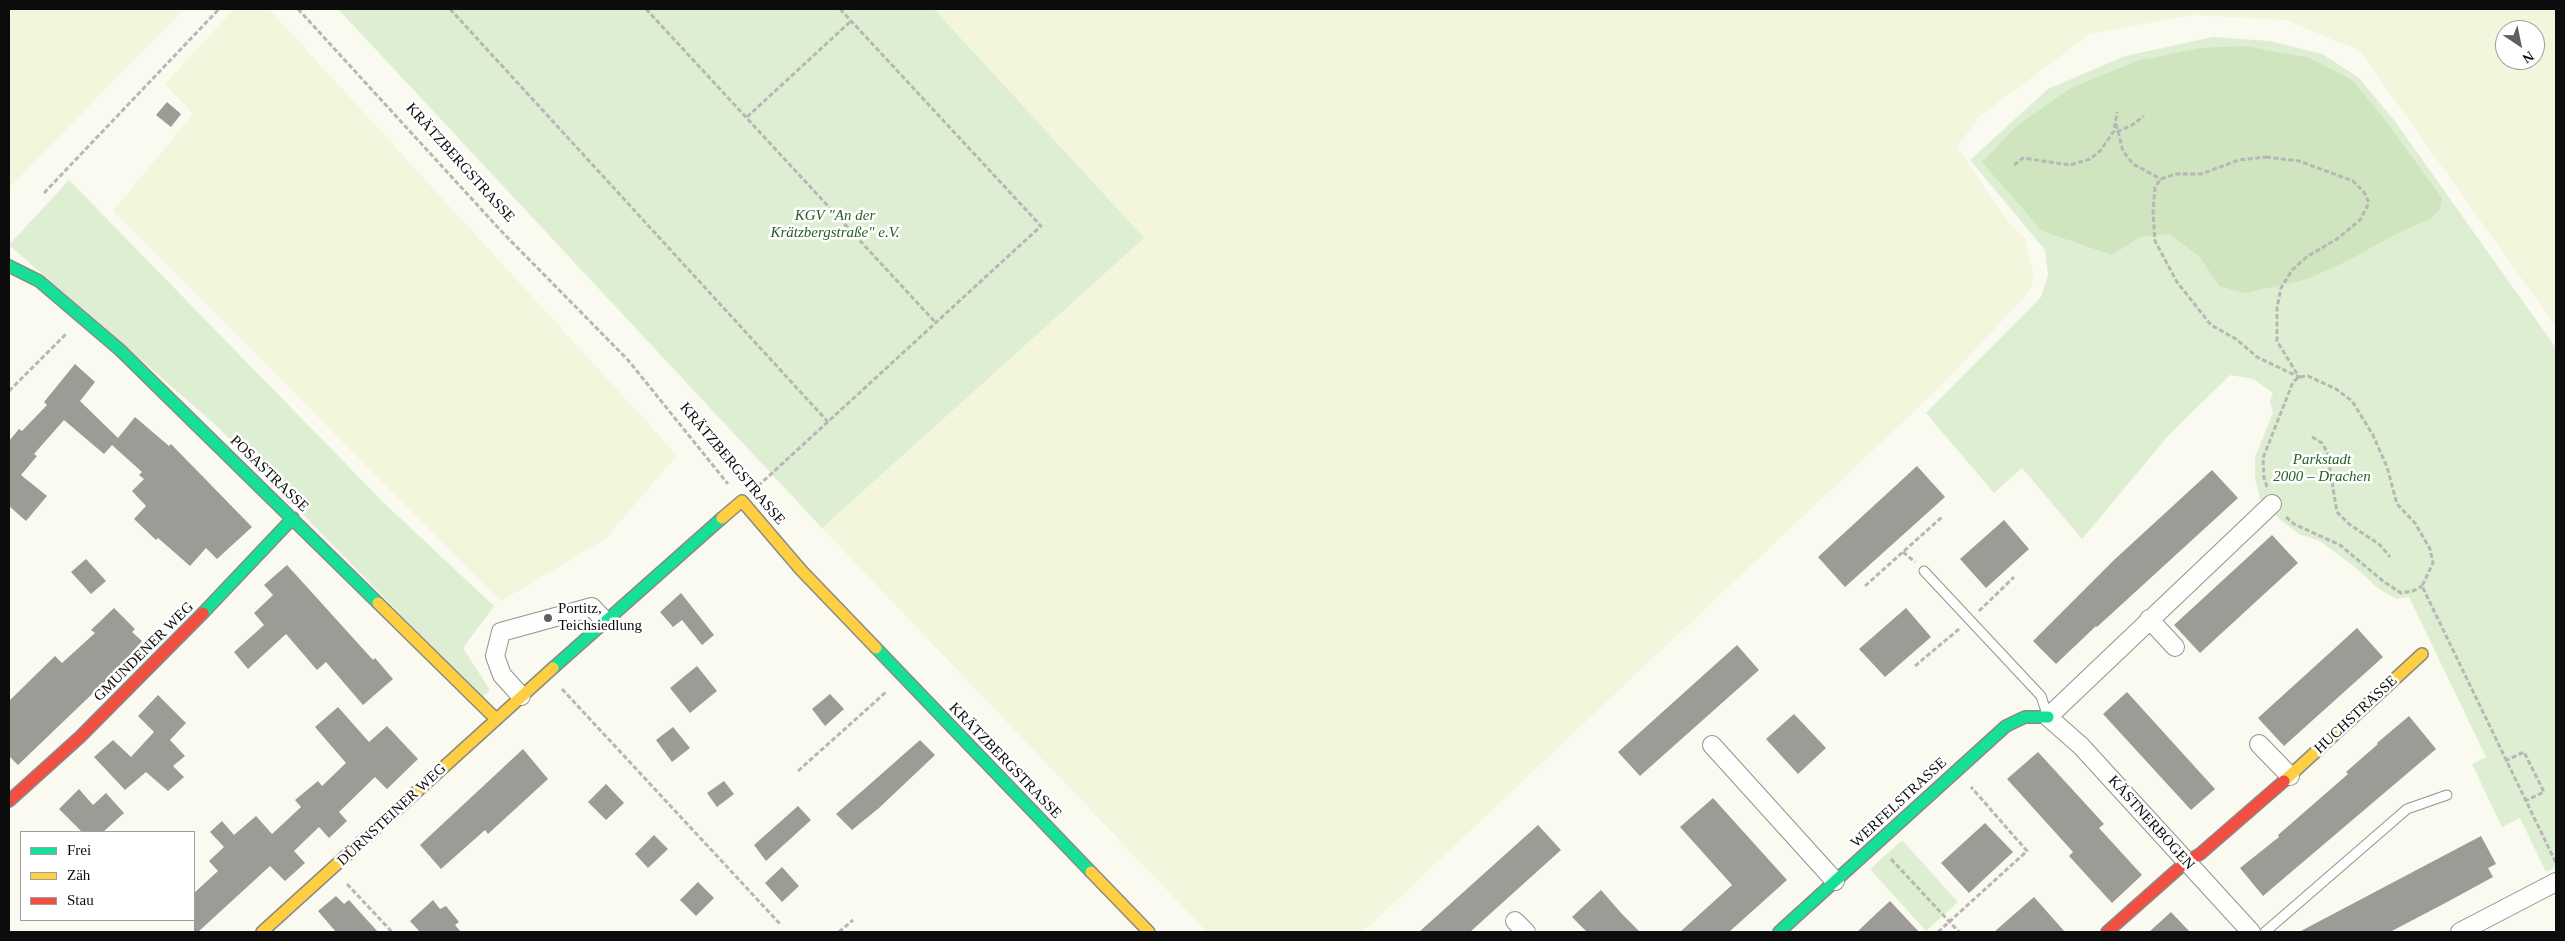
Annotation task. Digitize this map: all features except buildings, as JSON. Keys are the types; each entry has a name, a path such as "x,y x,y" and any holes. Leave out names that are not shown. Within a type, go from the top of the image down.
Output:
{"street":[{"name":"POSASTRASSE","path":"9,266 39,281 120,350 496,719"},
{"name":"DÜRNSTEINER WEG","path":"262,932 521,696 742,501"},
{"name":"KRÄTZBERGSTRASSE","path":"742,501 801,570 1149,932"},
{"path":"2048,717 2272,504"},
{"name":"GMUNDENER WEG","path":"9,801 80,737 155,664 293,518"},
{"path":"521,696 502,675 495,656 502,632 592,607 605,621"},
{"path":"2149,619 2175,647"},
{"name":"HUCHSTRASSE","path":"2107,932 2186,862 2200,854 2290,776 2422,654"},
{"name":"WERFELSTRASSE","path":"1779,932 2006,726 2025,717 2048,717"},
{"name":"KÄSTNERBOGEN","path":"2048,717 2081,746 2251,932"},
{"path":"2258,744 2290,776"},
{"path":"1712,745 1835,881"},
{"path":"2460,932 2556,882"}],"lane":[{"path":"1924,570 2041,696 2048,717"},
{"path":"2264,932 2407,809 2447,795"}],"path":[{"path":"44,193 219,9"},
{"name":"KRÄTZBERGSTRASSE","path":"298,9 503,233 628,360 742,501"},
{"path":"450,9 828,422"},
{"path":"646,9 936,323"},
{"path":"742,501 1041,226 840,9"},
{"path":"747,117 851,21"},
{"path":"2014,165 2023,158 2070,165 2090,159 2108,141 2114,131 2117,112"},
{"path":"2117,132 2132,125 2144,116"},
{"path":"2115,121 2124,151 2133,164 2161,178"},
{"path":"2299,377 2277,341 2277,308 2281,288 2292,270 2308,256 2337,239 2360,220 2369,203 2364,192 2353,181 2332,172 2299,161 2266,157 2238,160 2201,174 2176,174 2161,178 2155,187 2154,195 2155,241 2177,282 2210,325 2236,339 2257,357 2299,377 2308,376 2336,389 2352,401 2373,435 2387,466 2397,504 2415,523 2430,549 2433,563 2422,586 2412,591 2401,592 2383,581 2340,545 2294,524 2272,504 2264,478 2263,458 2293,382 2299,377"},
{"path":"9,391 83,318"},
{"path":"2312,437 2322,443 2327,452 2337,512 2349,524 2380,545 2390,556"},
{"path":"1865,586 1942,517"},
{"path":"1915,666 1970,620 2014,576"},
{"path":"2422,586 2556,863"},
{"path":"547,673 781,925"},
{"path":"798,771 903,676"},
{"path":"2505,761 2524,752 2544,792 2525,801"},
{"path":"1938,932 2027,851 1956,770"},
{"path":"1876,844 1959,932"},
{"path":"333,869 392,932"},
{"path":"839,932 853,920"}],"green space":[{"path":"9,9 184,9 9,188"},
{"path":"234,9 269,9 677,455 605,539 501,601 113,211 193,114 165,84"},
{"name":"KGV \"An der Krätzbergstraße\" e.V.","path":"338,9 934,9 1144,238 822,528"},
{"path":"934,9 2556,9 2556,327 2359,50 2285,20 2192,15 2090,34 1980,116 1957,147 2008,221 2025,239 2034,278 2029,292 1942,385 1363,932 1207,932 822,528 1143,238"},
{"name":"Parkstadt 2000 – Drachen","path":"2213,37 2270,41 2322,54 2358,77 2394,120 2556,348 2556,867 2546,872 2520,818 2502,827 2472,764 2486,757 2409,597 2397,599 2379,589 2356,568 2320,541 2299,534 2278,518 2260,499 2255,478 2255,457 2273,413 2270,401 2273,393 2253,379 2230,375 2168,436 2082,539 2022,468 1994,493 1926,413 2041,297 2048,275 2045,250 1970,160 2048,89 2125,56"},
{"path":"2246,46 2309,58 2352,80 2382,116 2442,198 2440,209 2430,219 2396,234 2347,261 2308,279 2245,293 2219,286 2200,257 2169,234 2140,237 2112,255 2042,231 1982,162 2018,125 2071,88 2137,61 2201,48"},
{"path":"69,180 384,503 494,606 463,648 490,690 482,698 219,428 9,245"},
{"path":"1902,840 1958,902 1926,931 1870,869"}],"traffic: fast":[{"path":"9,266 39,281 120,350 378,603"},
{"path":"203,613 293,518"},
{"path":"553,668 722,518"},
{"path":"876,648 1091,872"},
{"path":"1779,932 2006,726 2025,717 2048,717"}],"traffic: slow":[{"path":"722,518 742,501 801,570 876,648"},
{"path":"378,603 496,719"},
{"path":"2284,781 2422,654"},
{"path":"262,932 553,668"},
{"path":"1091,872 1149,932"}],"traffic: jam":[{"path":"9,801 80,737 203,613"},
{"path":"2107,932 2186,862 2200,854 2284,781"}],"place":[{"name":"Portitz, Teichsiedlung","path":"548,618"}]}
